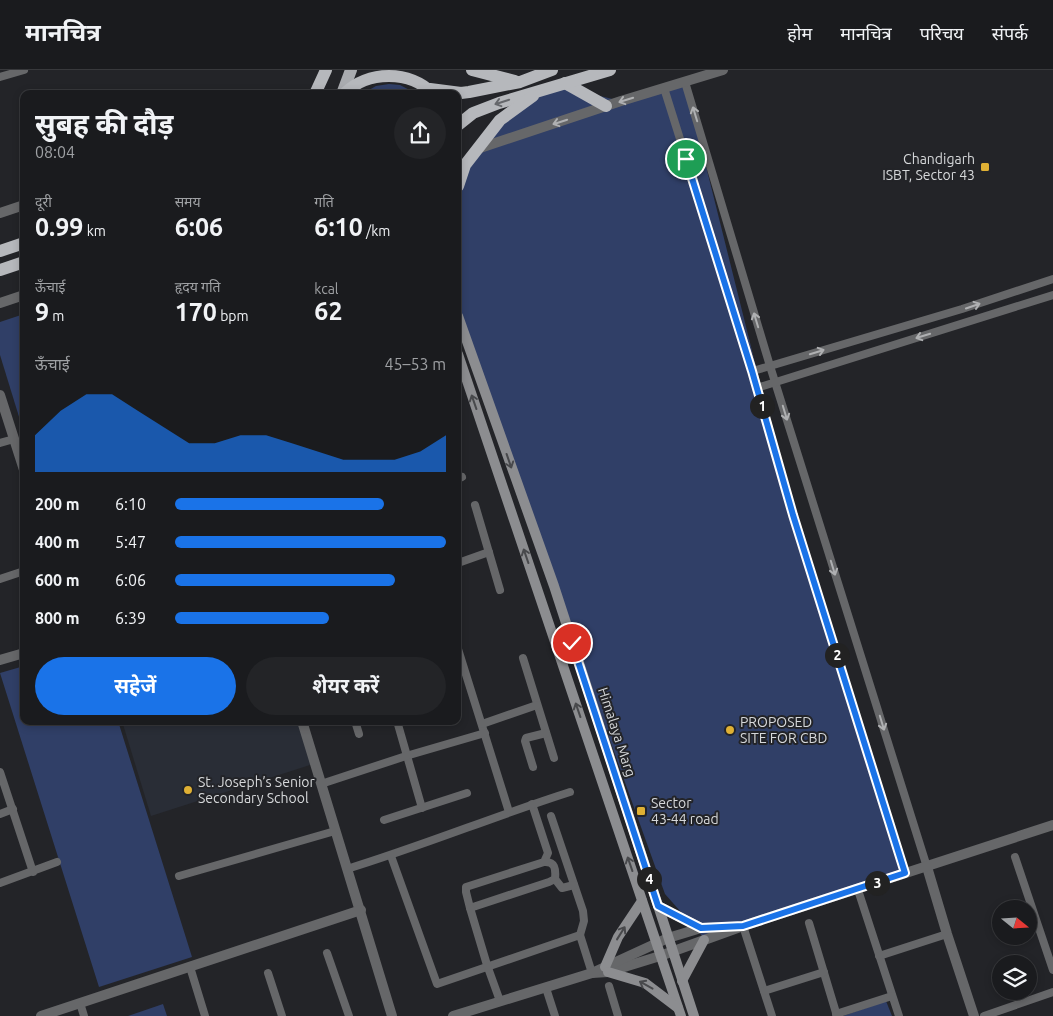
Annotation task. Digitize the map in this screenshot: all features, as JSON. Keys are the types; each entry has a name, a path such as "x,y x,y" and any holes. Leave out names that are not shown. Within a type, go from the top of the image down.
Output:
{"highway":[{"path":"317,90 326,70"},
{"path":"347,90 367,75 396,70 415,77 430,90"},
{"path":"472,70 520,82"},
{"path":"461,93 520,82 552,70"},
{"path":"461,123 473,113 499,102 610,70"},
{"path":"565,83 606,106"},
{"path":"461,177 465,165 500,120 539,91"},
{"path":"0,251 20,244"},
{"path":"0,270 20,263"}],"main road":[{"path":"344,90 351,70"},
{"name":"Himalaya Marg","path":"461,324 554,586 694,1016"},
{"path":"461,363 680,1012"},
{"path":"642,901 618,937 606,970 645,983 680,1012"},
{"path":"658,906 701,928"},
{"path":"682,981 704,940"}],"street":[{"path":"0,78 24,70"},
{"path":"477,149 723,70"},
{"path":"685,82 770,366 927,867 946,934 974,1016"},
{"path":"664,88 752,371 793,515 905,873"},
{"path":"0,213 20,206"},
{"path":"752,371 962,309 1053,279"},
{"path":"757,388 1053,295"},
{"path":"0,303 20,296"},
{"path":"0,395 20,458"},
{"path":"0,444 14,439"},
{"path":"475,505 500,590"},
{"path":"461,562 489,552"},
{"path":"0,579 20,572"},
{"path":"0,660 20,654"},
{"path":"461,658 509,812"},
{"path":"523,658 554,758"},
{"path":"482,724 537,705"},
{"path":"303,725 392,1016"},
{"path":"357,725 360,734"},
{"path":"398,725 422,808"},
{"path":"322,784 406,756 485,733"},
{"path":"533,767 525,741 526,738 546,733"},
{"path":"0,772 34,872"},
{"path":"347,869 391,856 509,812 570,792"},
{"path":"384,820 467,793"},
{"path":"532,804 548,853 544,862"},
{"path":"0,814 13,809"},
{"path":"551,816 584,921 580,935 592,973"},
{"path":"453,1016 592,973 660,956 743,926 1053,825"},
{"path":"179,876 335,830"},
{"path":"391,856 437,984 487,965 580,935"},
{"path":"1015,857 1053,970"},
{"path":"0,883 57,862"},
{"path":"500,1001 470,908 466,887 544,862 553,864 556,871 555,879 562,888 574,885"},
{"path":"470,908 555,879"},
{"path":"858,890 899,1016"},
{"path":"41,1016 361,910"},
{"path":"809,923 836,1015 892,996"},
{"path":"606,970 668,938 701,928 743,926"},
{"path":"743,926 772,1016"},
{"path":"879,956 946,934"},
{"path":"328,953 349,1016"},
{"path":"190,967 205,1016"},
{"path":"764,991 824,972"},
{"path":"268,973 282,1016"},
{"path":"608,986 618,1016"},
{"path":"546,988 555,1016"},
{"path":"984,1016 1053,992"},
{"path":"80,1003 84,1016"}],"shaded area":[{"path":"685,82 793,515 905,873 703,937 665,894 461,324 461,181 500,120 558,86 621,101"},
{"path":"400,85 409,90 369,90 376,86"},
{"path":"20,315 20,420 0,355 0,322"},
{"path":"20,667 20,725 119,725 192,957 99,987 0,673"},
{"name":"St. Joseph’s Senior Secondary School","path":"123,725 301,725 313,764 151,816"},
{"path":"886,1001 892,1016 843,1016"},
{"path":"163,1004 167,1016 128,1016"}],"place":[{"name":"Chandigarh ISBT, Sector 43","path":"985,167"},
{"name":"PROPOSED SITE FOR CBD","path":"730,730"},
{"name":"St. Joseph’s Senior Secondary School","path":"188,790"},
{"name":"Sector 43-44 road","path":"641,811"}],"route":[{"path":"572,643 658,906 701,928 743,926 858,890 905,873 793,515 752,371 686,159"}]}
